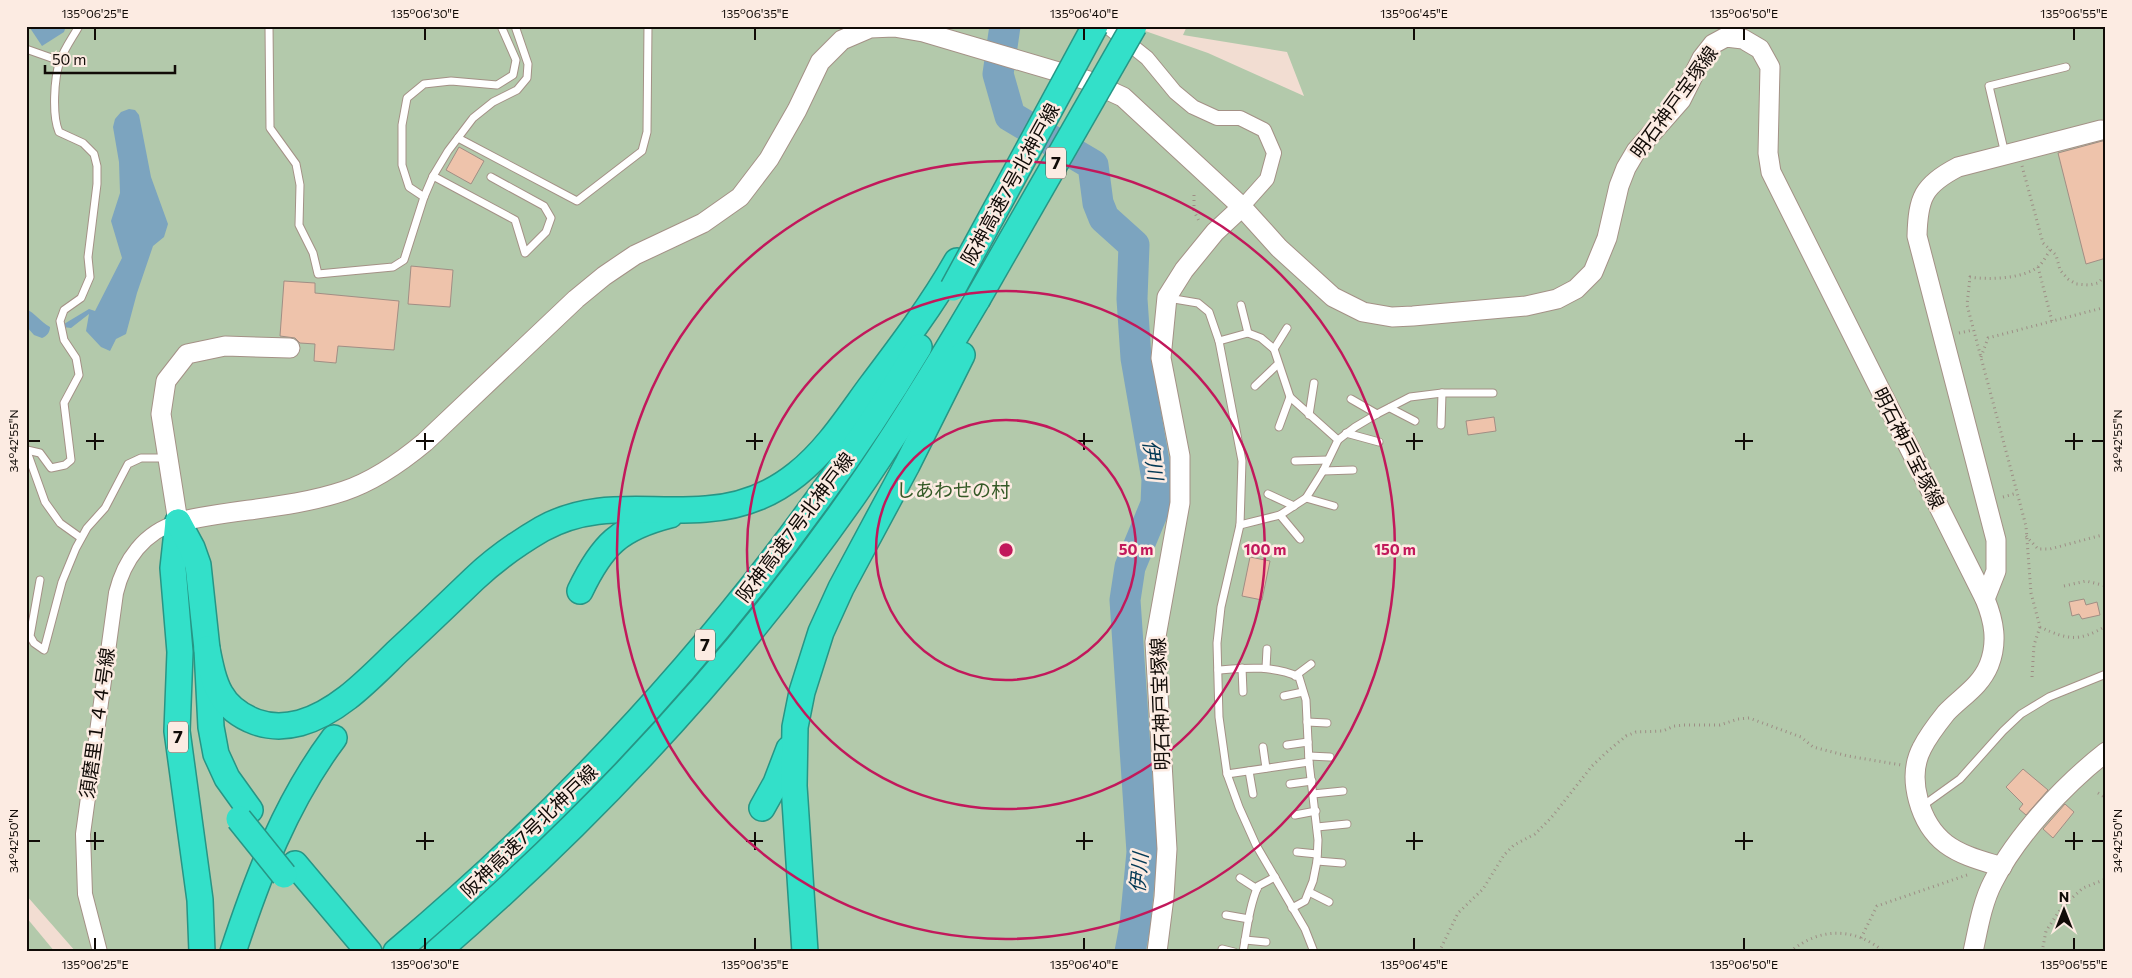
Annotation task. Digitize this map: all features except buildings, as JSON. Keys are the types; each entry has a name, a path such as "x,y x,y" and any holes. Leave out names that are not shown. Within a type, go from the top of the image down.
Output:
{"highway":[{"name":"阪神高速7号北神戸線","path":"396,952 482,877 571,793 691,663 764,572 831,481 916,352 949,285 1053,104 1095,26"},
{"name":"阪神高速7号北神戸線","path":"438,952 589,812 664,733 746,637 819,543 874,466 937,368 982,303 1044,185 1134,26"},
{"name":"7","path":"207,649 219,693 235,712 260,723 273,726 300,723 327,711 374,674 477,576 511,549 540,530 569,517 606,509 692,510 738,504 769,492 797,474 824,449 949,285"},
{"name":"7","path":"805,952 795,793 795,727 806,676 831,610 907,465 982,303"},
{"path":"580,591 600,555 620,536 645,523 692,510"},
{"name":"7","path":"178,522 192,548 198,565 207,649 210,720 216,754 245,815 356,948"},
{"name":"7","path":"178,522 172,568 180,652 177,716 178,747 199,892 202,952"},
{"path":"180,652 202,756 214,785 245,815"},
{"path":"762,808 778,777 795,727"},
{"path":"232,952 272,845 307,778 334,738"}],"street":[{"path":"290,348 224,346 187,354 166,381 161,414 178,522 322,497 345,491 366,482 405,458 425,442 576,299 604,276 635,256 703,223 740,197 769,159 797,110 820,62 842,40 870,28 894,27 923,32 1086,80 1123,97 1242,207 1267,179 1274,152 1264,130 1240,118 1217,118 1193,107 1175,92 1147,58 1107,26"},
{"name":"明石神戸宝塚線","path":"1157,952 1164,897 1167,848 1155,642 1180,503 1180,456 1161,358 1167,298 1184,270 1215,232 1242,207 1279,248 1333,297 1363,312 1399,317 1526,306 1558,299 1576,289 1593,272 1607,238 1618,186 1626,168 1636,151 1680,100 1702,58 1713,44 1726,38 1743,39 1760,49 1770,66 1768,153 1772,172 1994,619 1994,644 1989,665 1978,684 1947,713 1922,748 1915,770 1918,801 1931,830 1946,844 1968,856 2002,868"},
{"path":"1985,599 1996,571 1996,540 1917,236 1918,211 1924,193 1941,176 1958,167 2104,130"},
{"name":"須磨里１４４号線","path":"100,952 85,894 83,834 116,593 124,568 140,545 155,531 178,522"},
{"path":"1974,952 1979,922 1992,882 2027,830 2082,771 2106,752"}],"lane":[{"path":"26,449 40,453 51,468 65,465 71,460 64,403 79,375 76,358 64,340 60,321 64,310 81,298 90,277 88,258 97,184 97,166 94,154 83,143 59,132 55,123 56,81 60,61 79,26"},
{"path":"269,26 270,128 296,164 300,185 299,225 313,253 318,274 393,267 404,260 424,197 433,176 448,150 473,118 493,102 517,90 527,78 528,64 515,26"},
{"path":"424,197 409,187 402,165 402,125 407,98 424,84 451,82 497,85 513,75 516,60 501,26"},
{"path":"458,138 577,201 642,150 648,132 648,26"},
{"path":"26,49 60,61"},
{"path":"2012,153 1989,86 2066,67"},
{"path":"433,176 515,220 525,253 546,232 551,218 544,206 492,177"},
{"path":"1167,298 1198,303 1209,312 1219,342 1242,461 1240,525 1221,607 1217,644 1219,717 1227,774 1253,837 1314,952"},
{"path":"1241,305 1248,332"},
{"path":"1274,349 1287,328"},
{"path":"1219,342 1248,332 1261,338 1274,349 1290,397 1338,440"},
{"path":"1255,386 1278,364"},
{"path":"1309,415 1314,383"},
{"path":"1240,525 1280,515 1306,498 1323,471 1338,440 1377,414 1410,397 1442,393 1493,393"},
{"path":"1441,425 1442,393"},
{"path":"1279,427 1290,397"},
{"path":"1351,399 1377,414"},
{"path":"1390,408 1415,421"},
{"path":"1346,434 1379,442"},
{"path":"26,449 44,502 60,523 81,538"},
{"path":"40,580 28,636 34,644 44,650 62,582 81,538 87,528 105,508 128,464 141,458 167,458"},
{"path":"1295,461 1328,460"},
{"path":"1323,471 1352,470"},
{"path":"1268,494 1294,506"},
{"path":"1306,498 1334,506"},
{"path":"1280,515 1300,539"},
{"path":"1266,668 1267,649"},
{"path":"1295,676 1312,664"},
{"path":"1242,668 1243,692"},
{"path":"1218,670 1266,668 1283,670 1299,677 1306,700 1309,759 1316,811 1317,857 1309,892 1305,900 1292,908"},
{"path":"1921,807 1960,779 2021,714 2056,694 2106,674"},
{"path":"1284,696 1303,692"},
{"path":"1307,722 1327,722"},
{"path":"1287,745 1308,742"},
{"path":"1263,747 1266,768"},
{"path":"1227,774 1330,757"},
{"path":"1249,771 1253,794"},
{"path":"1290,784 1312,781"},
{"path":"1313,794 1343,791"},
{"path":"1295,815 1316,811"},
{"path":"1317,827 1347,824"},
{"path":"1298,852 1342,863"},
{"path":"1243,952 1258,886 1275,877"},
{"path":"1240,878 1257,889"},
{"path":"1309,892 1329,902"},
{"path":"1226,915 1249,919"},
{"path":"1246,940 1266,942"},
{"path":"1222,950 1234,952"}],"path":[{"path":"2012,153 2043,243 2056,255 2060,270 2068,279 2076,284 2089,285 2098,283 2106,274"},
{"path":"1194,194 1194,211 1199,221"},
{"path":"2032,677 2034,645 2040,627 2030,593 2026,526 1967,305 1970,277 1986,280 2012,277 2038,267 2050,250"},
{"path":"2038,267 2052,321"},
{"path":"1981,357 1988,338 2106,307"},
{"path":"2026,536 2038,548 2050,548 2106,534"},
{"path":"2064,586 2086,581 2106,586"},
{"path":"2040,627 2060,636 2078,638 2106,626"},
{"path":"1439,952 1458,913 1483,889 1504,855 1514,845 1535,834 1551,818 1592,766 1626,736 1636,732 1663,731 1674,726 1720,725 1738,718 1749,718 1801,738 1813,747 1848,756 1902,765"},
{"path":"2098,793 2106,798"},
{"path":"1860,938 1877,906 1963,875"},
{"path":"2042,952 2046,931 2062,907 2082,888 2106,879"},
{"path":"1790,952 1811,937 1833,933 1851,934 1875,944 1884,952"}],"green space":[{"name":"しあわせの村","path":"26,26 1131,26 1208,53 1304,96 1287,52 1183,35 1187,26 2106,26 2106,952 76,952 26,895"},
{"path":"26,917 55,952 26,952"}],"water":[{"path":"32,26 66,26 64,32 42,46 30,28"},
{"path":"129,109 135,110 139,115 151,177 168,224 164,237 153,246 137,293 126,334 116,339 110,351 101,347 86,331 89,314 71,328 63,327 64,324 89,309 95,311 122,258 111,221 120,193 119,162 113,127 115,119 121,112"},
{"path":"26,309 50,327 49,332 42,338 34,335 26,326"}],"waterway":[{"name":"伊川","path":"1005,26 998,74 1010,116 1093,165 1098,203 1104,218 1134,245 1132,299 1136,358 1157,479 1156,504 1130,567 1125,600 1142,852 1135,925 1130,952"}]}
